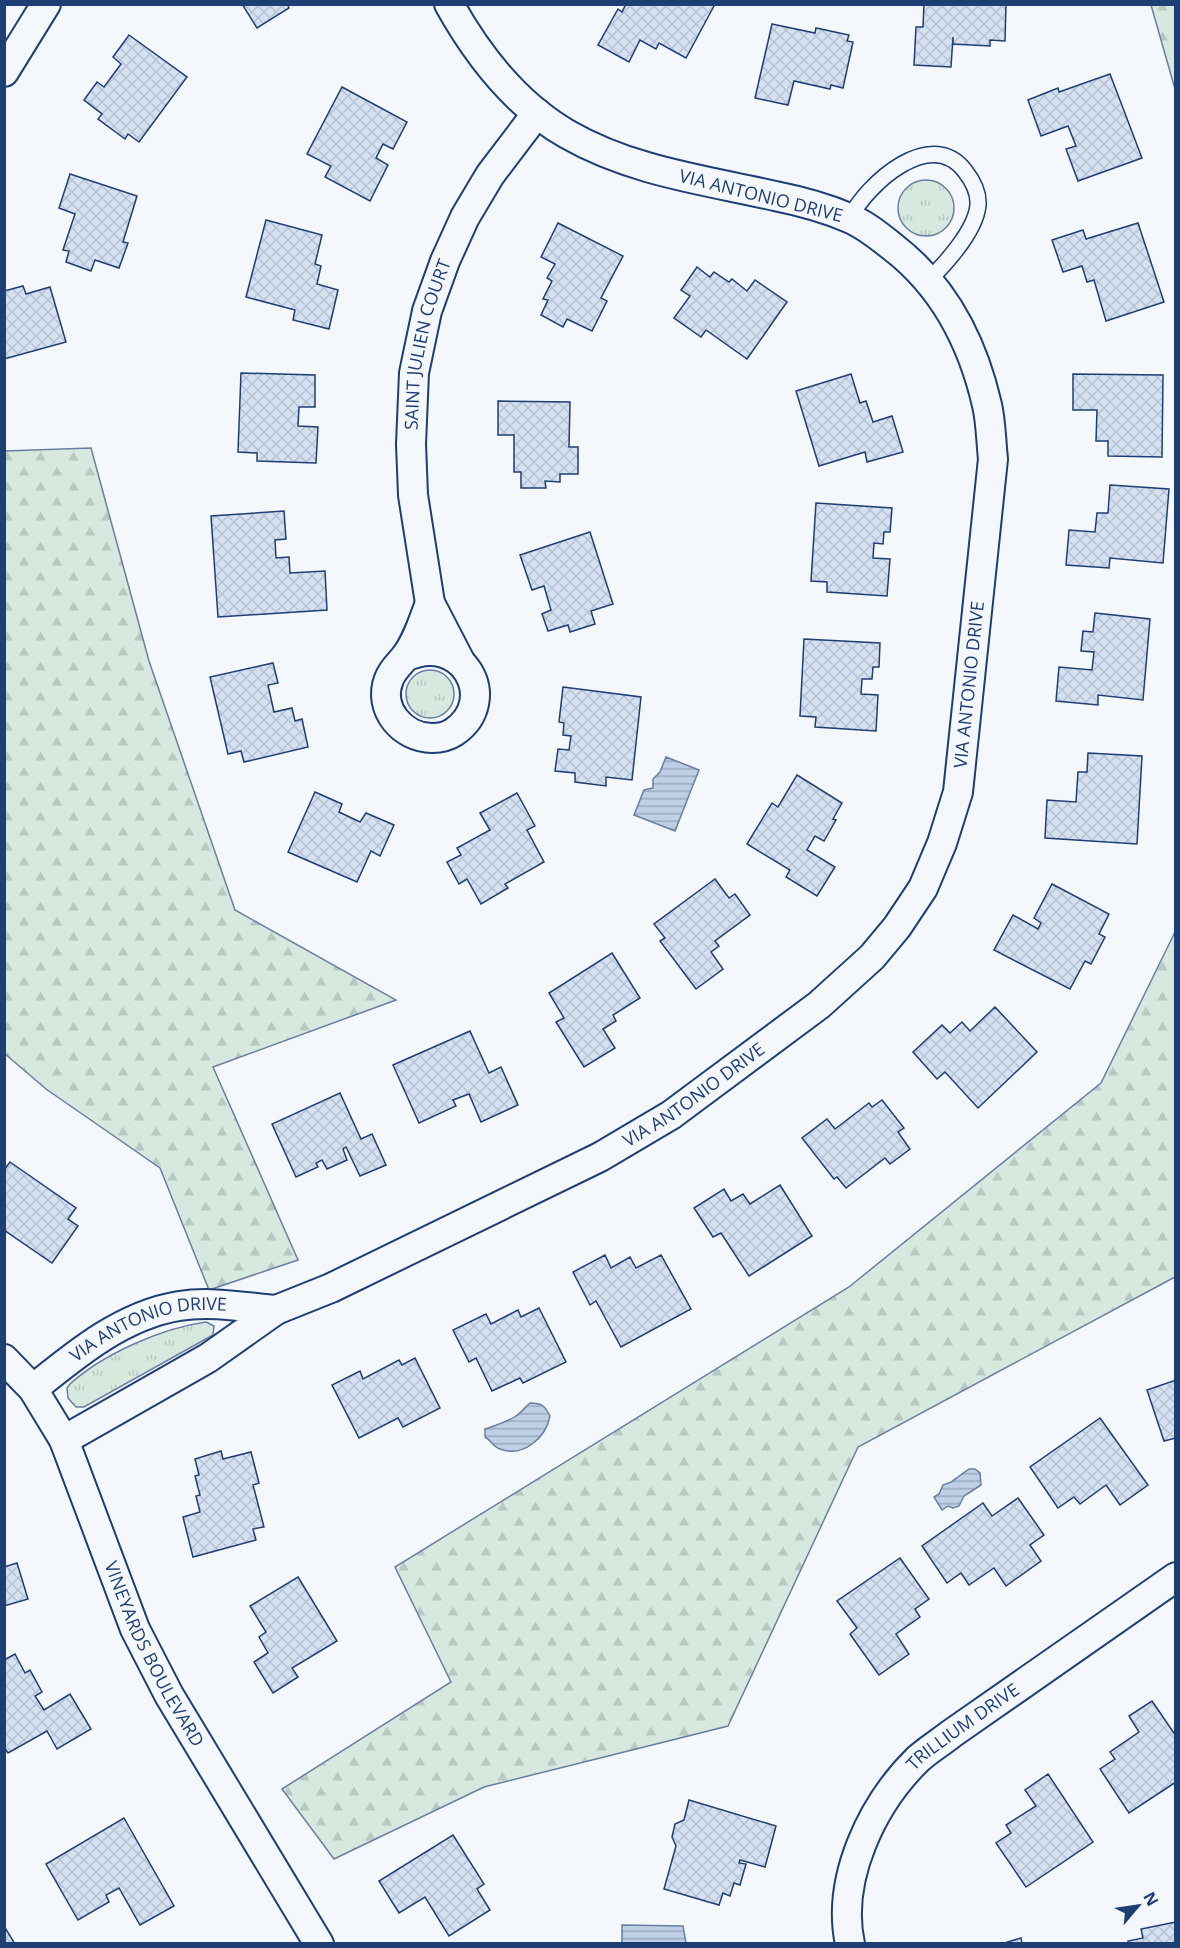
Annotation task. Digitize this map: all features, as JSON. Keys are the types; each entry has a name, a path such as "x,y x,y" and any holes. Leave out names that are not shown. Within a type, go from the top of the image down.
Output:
{"street":[{"path":"4,72 46,4"},
{"name":"VIA ANTONIO DRIVE","path":"64,1440 208,1358 276,1310 331,1288 522,1197 600,1157 671,1115 819,1005 872,957 897,927 923,888 942,843 958,792 993,459 987,406 973,356 950,308 908,259 874,232 850,218 817,206 777,196 650,169 612,155 567,134 537,113 509,88 464,31 449,4"},
{"name":"SAINT JULIEN COURT","path":"430,603 405,657 395,667 388,681 386,695 389,710 396,722 407,732 421,738 449,735 461,726 470,715 474,701 474,686 469,672 460,661 430,603 413,495 411,444 414,373 427,311 445,261 465,217 490,175 537,113"},
{"path":"405,657 418,651 433,650 447,653 460,661"},
{"name":"VIA ANTONIO DRIVE","path":"33,1389 98,1340 143,1317 179,1306 209,1304 276,1310"},
{"name":"VINEYARDS BOULEVARD","path":"4,1359 33,1389 64,1440 135,1629 169,1695 318,1943"},
{"name":"TRILLIUM DRIVE","path":"850,1944 846,1926 850,1878 866,1831 898,1783 919,1759 951,1734 1176,1577"}],"lane":[{"path":"850,218 863,197 883,177 904,162 924,156 946,156 962,167 974,183 978,204 970,227 959,246 928,280"}],"green space":[{"path":"1151,5 1175,5 1175,89"},
{"path":"920,180 932,180 942,184 950,192 954,208 950,224 942,232 932,236 920,236 910,232 902,224 898,214 898,202 902,192 910,184"},
{"path":"91,448 149,661 235,910 396,1000 213,1067 298,1260 209,1290 160,1168 46,1089 5,1054 5,451"},
{"path":"430,670 447,677 454,694 447,711 430,718 413,711 406,694 413,677"},
{"path":"1175,932 1175,1277 858,1447 728,1726 484,1787 334,1859 282,1789 451,1682 395,1567 849,1287 1101,1083"},
{"path":"206,1322 214,1326 213,1335 84,1407 76,1407 68,1398 67,1388 70,1384 99,1362 152,1336"}],"water":[{"path":"666,757 699,770 675,831 634,815 644,790 653,788 653,779 660,772"},
{"path":"530,1403 543,1406 550,1416 544,1431 533,1444 517,1451 509,1451 498,1448 485,1437 485,1429 512,1418"},
{"path":"969,1469 975,1469 980,1473 981,1485 964,1496 959,1506 953,1508 948,1506 942,1510 934,1497 939,1494 943,1485"},
{"path":"622,1925 683,1926 686,1943 622,1943"}],"building":[{"path":"242,4 287,4 289,8 257,28"},
{"path":"626,4 712,4 714,6 686,58 659,43 656,49 640,40 629,62 598,45 618,9 622,12"},
{"path":"924,4 1006,4 1005,41 990,40 990,46 953,44 953,37 951,67 914,65 916,27 923,27"},
{"path":"772,24 815,33 816,28 849,35 847,41 853,42 843,88 831,85 830,89 794,81 788,105 755,98"},
{"path":"129,35 187,77 139,142 128,134 125,139 98,119 102,114 84,100 97,82 104,87 121,64 113,57"},
{"path":"1110,74 1142,158 1078,181 1066,149 1076,146 1068,126 1041,136 1028,100 1058,88 1059,92"},
{"path":"342,87 407,122 393,149 383,144 376,158 388,165 370,201 325,177 331,166 307,154"},
{"path":"70,174 137,196 123,242 128,243 119,268 95,260 91,271 66,262 69,251 63,250 75,214 59,208"},
{"path":"266,220 322,235 315,264 321,266 317,284 338,290 329,329 293,320 295,310 246,297"},
{"path":"558,223 623,256 601,298 607,301 592,331 567,319 563,327 541,315 548,300 543,299 552,281 547,278 555,264 541,257"},
{"path":"1138,223 1164,302 1106,321 1094,280 1087,282 1082,266 1063,272 1052,240 1083,230 1086,239"},
{"path":"697,267 710,277 714,272 729,282 732,279 747,291 755,280 787,302 747,359 706,330 701,337 674,318 690,296 681,290"},
{"path":"23,286 26,294 50,287 66,342 4,359 4,291"},
{"path":"241,373 315,375 315,407 299,407 298,426 318,427 316,463 257,461 257,453 238,452"},
{"path":"851,374 860,403 866,401 873,422 892,416 903,452 867,462 865,452 819,466 796,391"},
{"path":"1073,374 1163,375 1162,457 1108,456 1108,441 1096,441 1097,410 1073,410"},
{"path":"498,401 570,402 569,447 578,447 578,474 560,474 560,482 545,481 546,488 521,488 521,472 514,472 514,435 498,435"},
{"path":"1110,485 1169,489 1163,563 1110,558 1109,568 1066,565 1069,530 1095,532 1097,513 1108,513"},
{"path":"816,503 892,508 890,532 884,532 883,544 874,543 873,558 890,559 887,596 827,592 827,582 811,581"},
{"path":"284,511 286,539 275,540 276,558 289,557 290,573 325,571 327,610 218,617 211,516"},
{"path":"590,532 613,604 591,611 595,624 570,632 568,625 548,631 542,614 551,610 544,586 532,590 520,555"},
{"path":"1095,613 1150,619 1143,700 1098,695 1098,705 1056,701 1059,667 1092,670 1094,652 1081,651 1083,631 1093,632"},
{"path":"804,639 880,643 879,667 873,667 872,679 862,679 861,694 878,695 876,731 815,727 816,717 800,716"},
{"path":"273,663 278,683 268,685 274,712 292,708 295,721 302,719 308,747 244,762 241,751 228,754 210,677"},
{"path":"563,687 641,697 632,780 606,777 606,786 575,782 575,773 555,771 558,749 569,750 571,736 563,735 564,723 559,722"},
{"path":"1088,753 1142,756 1137,844 1045,838 1047,800 1076,802 1078,772 1087,772"},
{"path":"797,775 842,803 833,819 836,820 824,841 815,836 807,850 835,867 817,896 786,877 790,870 747,844 772,803 778,807"},
{"path":"315,792 342,804 339,812 360,822 366,813 394,825 380,856 371,851 357,882 288,852"},
{"path":"517,793 535,826 527,830 544,862 505,884 508,888 481,904 467,879 459,884 447,862 461,855 457,848 490,830 480,813"},
{"path":"715,879 729,898 735,894 750,915 715,941 719,946 711,952 723,969 696,989 660,941 665,938 654,924"},
{"path":"1052,884 1109,914 1099,934 1105,937 1091,964 1085,961 1070,989 994,950 1013,915 1038,929 1041,923 1034,918"},
{"path":"612,953 640,998 613,1015 616,1021 603,1029 615,1048 584,1067 556,1022 564,1018 549,993"},
{"path":"995,1007 1037,1052 978,1108 945,1072 937,1079 913,1052 942,1025 950,1033 962,1022 970,1031"},
{"path":"470,1031 489,1073 501,1067 518,1105 481,1122 469,1094 453,1100 456,1106 419,1123 393,1065"},
{"path":"340,1093 361,1139 372,1134 386,1165 360,1176 346,1147 343,1149 347,1160 327,1169 322,1160 316,1163 318,1167 296,1177 272,1124"},
{"path":"882,1100 904,1128 898,1132 910,1149 890,1164 885,1158 846,1188 837,1177 834,1179 802,1138 827,1119 835,1129 869,1103 872,1107"},
{"path":"10,1162 76,1208 68,1219 78,1226 52,1263 4,1230 4,1170"},
{"path":"780,1185 812,1236 749,1276 721,1233 713,1237 694,1208 724,1189 731,1201 743,1194 750,1204"},
{"path":"605,1255 611,1268 630,1257 636,1268 661,1255 691,1309 621,1347 596,1301 590,1305 573,1272"},
{"path":"539,1308 566,1362 523,1383 520,1378 492,1391 476,1358 469,1362 453,1330 486,1314 491,1324 518,1310 521,1317"},
{"path":"415,1358 440,1408 403,1427 398,1418 359,1438 332,1385 360,1371 363,1379 399,1360 402,1365"},
{"path":"1176,1380 1176,1438 1164,1441 1147,1390"},
{"path":"1100,1418 1148,1485 1120,1505 1106,1485 1080,1504 1074,1497 1058,1508 1030,1467"},
{"path":"221,1451 223,1459 251,1452 259,1483 253,1485 264,1527 253,1529 256,1540 193,1557 183,1517 200,1512 196,1496 200,1495 195,1476 199,1475 195,1459"},
{"path":"1018,1498 1044,1535 1030,1545 1041,1561 1006,1586 994,1568 969,1585 961,1573 947,1583 922,1546 983,1503 992,1516"},
{"path":"900,1558 929,1599 915,1609 920,1617 896,1634 909,1654 879,1675 850,1634 857,1628 837,1601"},
{"path":"17,1563 28,1599 4,1606 4,1567"},
{"path":"298,1577 337,1641 292,1668 298,1677 273,1693 254,1662 268,1653 259,1637 266,1632 250,1606"},
{"path":"15,1654 25,1673 30,1670 42,1692 35,1696 44,1710 70,1694 91,1729 57,1749 47,1731 8,1753 4,1747 4,1660"},
{"path":"1152,1701 1176,1736 1176,1782 1129,1813 1100,1769 1115,1759 1110,1752 1139,1732 1129,1716"},
{"path":"1048,1774 1093,1842 1026,1887 996,1843 1011,1833 1006,1825 1036,1806 1025,1790"},
{"path":"689,1800 776,1826 765,1867 740,1860 739,1863 746,1864 740,1885 734,1883 730,1896 723,1893 719,1905 664,1889 676,1846 672,1837 675,1824 684,1820"},
{"path":"124,1818 174,1906 140,1925 119,1888 106,1895 109,1902 78,1920 46,1864"},
{"path":"453,1835 484,1884 477,1889 490,1910 449,1936 425,1897 399,1913 379,1881"},
{"path":"1176,1922 1176,1944 1128,1944 1128,1941 1143,1938 1141,1929"},
{"path":"4,1926 15,1944 4,1944"},
{"path":"1021,1938 1022,1944 1001,1944"}]}
